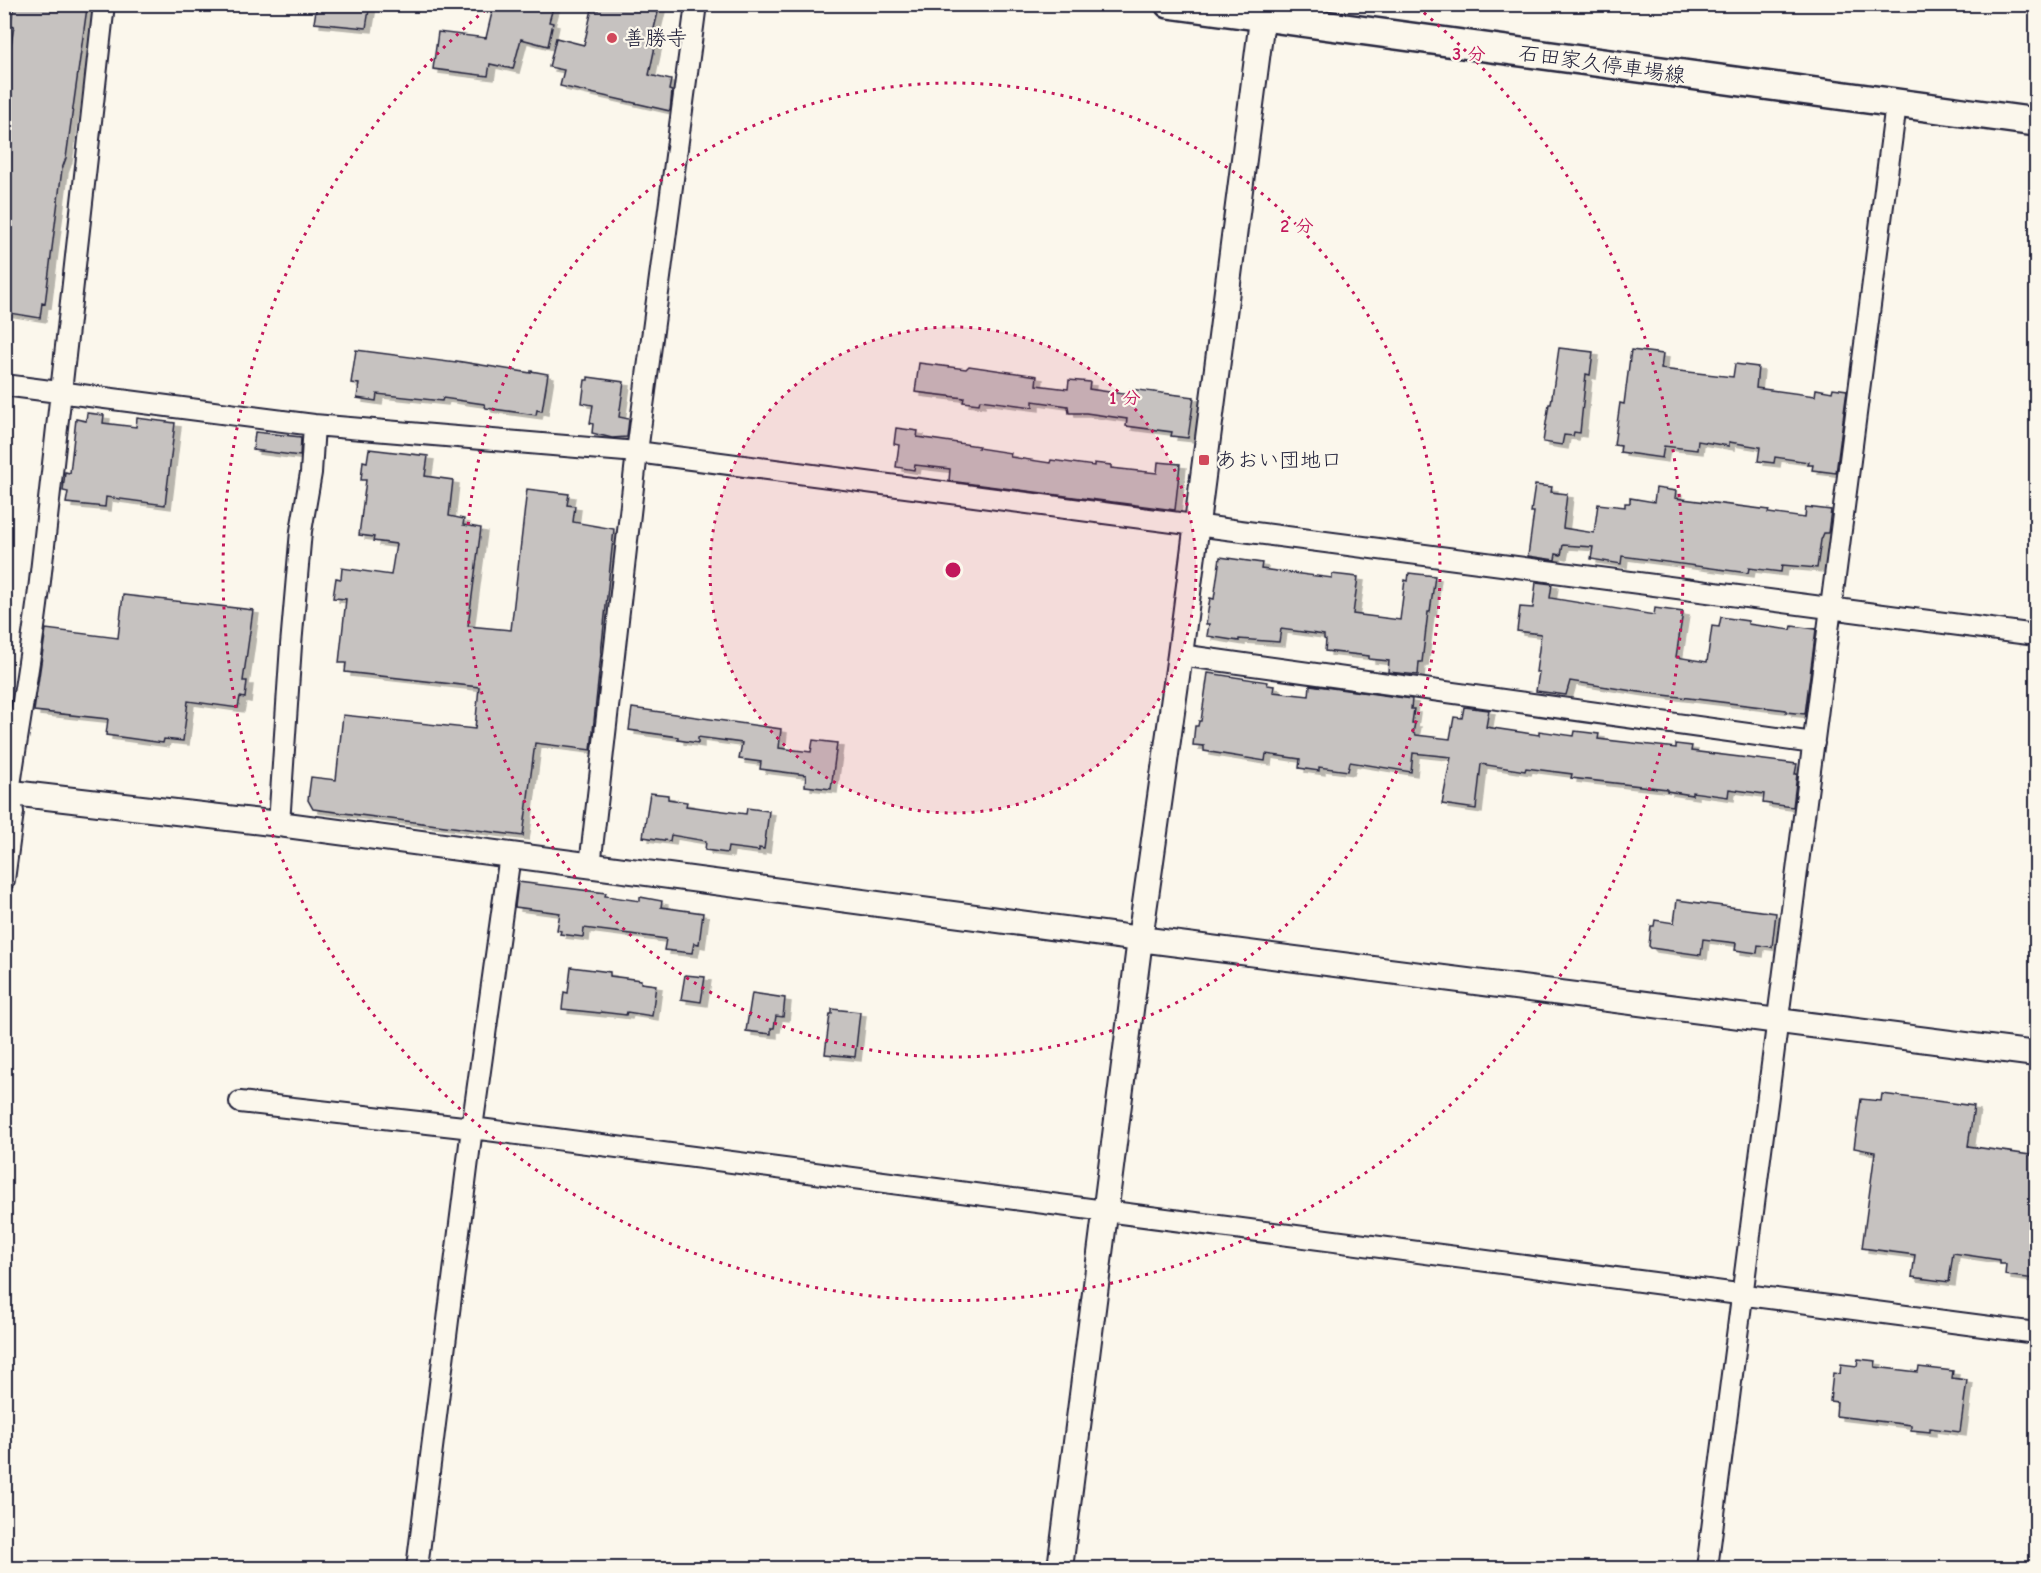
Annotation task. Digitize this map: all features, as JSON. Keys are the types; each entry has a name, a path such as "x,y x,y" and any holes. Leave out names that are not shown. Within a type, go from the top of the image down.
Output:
{"main road":[{"name":"石田家久停車場線","path":"1168,4 1263,11 1896,104 2037,122"}],"street":[{"path":"4,880 13,812 7,792 40,582 104,4"},
{"path":"590,866 637,452 696,4"},
{"path":"1060,1569 1140,939 1263,11"},
{"path":"1707,1569 1896,104"},
{"path":"4,385 314,425 637,452 2037,635"},
{"path":"279,824 291,645 302,531 311,473 314,425"},
{"path":"1179,655 1814,743"},
{"path":"7,792 279,824 1140,939 2037,1054"},
{"path":"417,1569 472,1128 510,855"},
{"path":"240,1102 472,1128 2037,1332"}],"building":[{"path":"14,4 64,4 87,8 66,158 62,169 45,304 42,303 40,318 4,312 4,88 14,26 10,26"},
{"path":"317,4 370,4 366,28 314,23"},
{"path":"494,4 554,4 549,22 553,23 548,46 521,39 513,69 490,64 488,76 433,69 438,32 486,38"},
{"path":"599,4 660,4 651,41 656,42 649,75 671,80 670,111 560,86 564,70 549,67 556,38 584,45 592,9 598,10"},
{"path":"1559,348 1593,352 1590,375 1586,374 1580,433 1574,432 1573,436 1564,435 1562,445 1543,442"},
{"path":"356,350 548,374 542,411 537,410 536,415 486,408 484,404 443,398 442,401 377,394 376,401 357,398 359,384 351,383"},
{"path":"1631,350 1663,354 1661,369 1733,377 1735,364 1758,367 1756,388 1815,396 1816,389 1832,392 1833,388 1847,390 1836,473 1812,470 1813,465 1808,465 1809,462 1775,457 1774,463 1758,461 1760,447 1729,442 1729,446 1698,441 1697,450 1664,446 1662,458 1620,452 1621,446 1614,445 1620,403 1624,404"},
{"path":"919,363 966,369 969,366 1037,376 1036,385 1068,389 1069,380 1090,382 1089,389 1130,395 1130,389 1194,397 1188,438 1171,436 1172,432 1126,426 1127,419 1069,413 1068,406 1033,401 1033,407 980,400 979,404 963,402 964,398 915,392"},
{"path":"588,377 624,382 619,417 629,419 627,437 612,438 592,433 593,424 590,423 593,405 582,403 585,380 588,380"},
{"path":"87,413 104,415 103,423 136,427 137,418 175,423 165,505 106,497 105,507 66,503 68,492 63,491 65,472 70,473 76,419 86,421"},
{"path":"896,428 918,431 917,437 979,446 978,448 1011,453 1010,457 1050,463 1051,460 1094,466 1094,463 1111,465 1111,468 1157,473 1158,462 1180,464 1175,510 949,481 950,469 915,465 914,470 896,467 899,445 894,444"},
{"path":"255,432 301,437 300,456 253,450"},
{"path":"369,449 428,456 425,476 453,480 449,516 464,519 463,525 481,528 468,626 511,630 527,489 569,494 567,505 575,506 573,522 614,529 591,750 535,743 523,836 313,809 308,800 311,777 336,780 343,715 475,729 479,687 345,672 346,663 339,663 346,599 333,598 336,578 341,579 342,568 391,575 396,544 373,541 374,537 359,535 366,480 361,480 363,461 367,462"},
{"path":"1535,485 1552,487 1551,492 1567,494 1563,528 1594,533 1598,504 1625,507 1625,503 1630,503 1630,498 1654,502 1656,488 1676,491 1675,498 1769,510 1768,513 1805,518 1806,507 1831,510 1828,533 1824,533 1821,540 1817,568 1782,565 1781,572 1749,568 1748,573 1622,556 1621,564 1591,559 1593,547 1563,545 1561,555 1556,554 1555,560 1528,556"},
{"path":"1220,557 1262,563 1261,569 1332,578 1332,574 1358,577 1353,614 1400,620 1405,580 1408,581 1409,573 1435,576 1418,675 1388,672 1389,661 1369,659 1369,656 1325,651 1324,635 1281,629 1279,642 1239,639 1239,641 1207,636 1209,624 1206,624 1210,598 1214,599"},
{"path":"1536,582 1552,584 1550,598 1654,615 1655,608 1683,612 1676,657 1707,662 1712,626 1719,627 1721,617 1748,621 1748,624 1791,630 1792,626 1816,629 1805,714 1570,681 1566,695 1536,691 1541,634 1517,631 1520,607 1533,608"},
{"path":"123,595 253,610 243,681 247,681 245,698 240,697 238,708 188,701 183,741 164,739 163,743 106,735 108,719 34,711 46,629 118,638"},
{"path":"1208,673 1268,682 1267,685 1274,686 1273,692 1309,696 1310,685 1412,699 1411,709 1414,709 1412,723 1415,723 1413,733 1416,735 1450,739 1454,717 1462,718 1464,707 1489,710 1486,727 1539,735 1539,731 1574,736 1575,731 1599,734 1598,739 1676,748 1676,744 1692,746 1691,751 1797,764 1793,807 1763,803 1764,794 1729,789 1728,797 1692,792 1692,795 1667,791 1667,789 1571,778 1572,774 1526,768 1525,771 1481,764 1476,809 1442,804 1451,757 1413,753 1411,772 1350,762 1348,771 1319,767 1319,771 1299,768 1300,759 1266,754 1265,761 1204,751 1204,746 1193,745 1195,726 1198,726 1201,721"},
{"path":"632,708 781,729 779,748 811,752 813,740 837,743 831,789 805,786 806,775 760,769 761,762 739,759 742,743 698,737 698,743 678,740 678,737 629,730"},
{"path":"650,793 668,795 668,799 687,802 686,806 746,814 747,808 769,811 764,849 759,848 759,851 728,847 727,853 705,850 706,841 671,835 670,841 643,837"},
{"path":"518,882 606,893 605,896 640,901 640,897 662,901 661,907 703,913 699,944 694,943 692,953 664,950 666,939 584,928 583,937 560,934 561,931 557,930 560,913 515,907"},
{"path":"1677,900 1776,913 1772,947 1758,945 1757,953 1735,950 1736,943 1703,939 1701,955 1651,948 1649,946 1651,926 1654,926 1655,920 1674,923"},
{"path":"571,967 610,972 610,976 641,980 641,983 656,985 652,1016 627,1012 626,1015 562,1009 564,992 568,993"},
{"path":"685,975 705,977 701,1002 681,999"},
{"path":"752,993 785,998 783,1017 776,1016 771,1034 746,1031"},
{"path":"832,1009 860,1012 855,1057 825,1054"},
{"path":"1882,1094 1974,1106 1968,1146 2037,1156 2035,1279 2005,1275 2006,1264 2000,1264 2000,1260 1953,1253 1949,1282 1912,1277 1915,1255 1862,1248 1875,1152 1854,1148 1861,1099 1881,1101"},
{"path":"1858,1359 1876,1361 1875,1367 1918,1372 1919,1367 1953,1371 1952,1378 1967,1380 1960,1432 1930,1428 1930,1432 1911,1430 1911,1425 1836,1416 1837,1402 1830,1401 1833,1373 1840,1374 1841,1364 1857,1366"}],"place":[{"name":"善勝寺","path":"612,38"},
{"name":"あおい団地口","path":"1204,460"}]}
